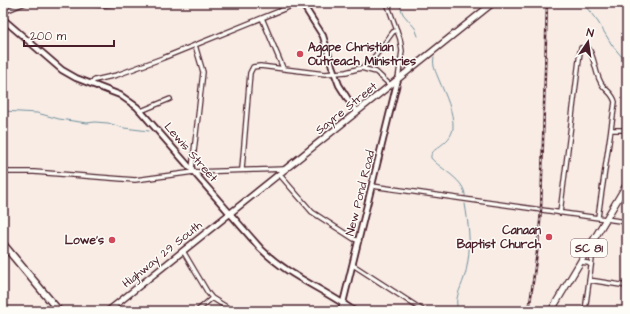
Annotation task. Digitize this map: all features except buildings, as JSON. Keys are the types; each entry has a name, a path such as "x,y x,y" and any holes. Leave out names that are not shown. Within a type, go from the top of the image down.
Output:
{"highway":[{"path":"3,244 59,311"}],"main road":[{"name":"Sayre Street","path":"230,213 493,3"},
{"name":"SC 81","path":"551,311 627,184"},
{"name":"Highway 29 South","path":"108,311 230,213"}],"street":[{"path":"3,12 25,3"},
{"path":"84,3 103,5 124,3"},
{"path":"90,83 128,71 299,3"},
{"path":"302,3 323,36 334,74 346,97 358,111"},
{"path":"386,3 397,30 402,50 398,79"},
{"path":"262,18 283,68"},
{"name":"Lewis Street","path":"3,19 62,70 76,78 120,95 140,110 274,262 354,311"},
{"path":"242,169 250,71 253,67 260,66 283,68 320,74 334,74 361,68 372,59 393,32 397,30"},
{"path":"193,170 203,72 195,45"},
{"path":"560,213 580,52 581,48 585,48 589,49 593,56 598,78 614,98 615,102 598,217"},
{"path":"361,68 376,72 390,85"},
{"name":"New Pond Road","path":"341,311 344,304 398,79"},
{"path":"140,110 170,99"},
{"path":"612,130 627,130"},
{"path":"3,172 34,172 135,180 193,170 285,169"},
{"path":"279,174 312,212 359,241"},
{"path":"372,186 627,222"},
{"path":"584,311 592,258 590,247"},
{"path":"183,251 203,287 212,298 233,311"},
{"path":"580,262 591,265"},
{"path":"353,265 424,311"},
{"path":"589,280 627,286"},
{"path":"197,311 212,298"}],"waterway":[{"path":"399,3 403,14 415,28 418,36"},
{"path":"583,3 598,22 612,45 627,63"},
{"path":"434,57 435,69 451,109 453,128 451,134 445,142 433,151 431,158 462,186 465,197"},
{"path":"3,111 37,113 59,119 87,123 108,123 124,128 149,131"},
{"path":"458,311 457,298 465,274 469,253 469,232 465,204"}],"railway":[{"path":"529,311 541,210 547,3"}],"place":[{"name":"Agape Christian Outreach Ministries","path":"300,54"},
{"name":"Canaan Baptist Church","path":"549,237"},
{"name":"Lowe's","path":"112,240"}]}
